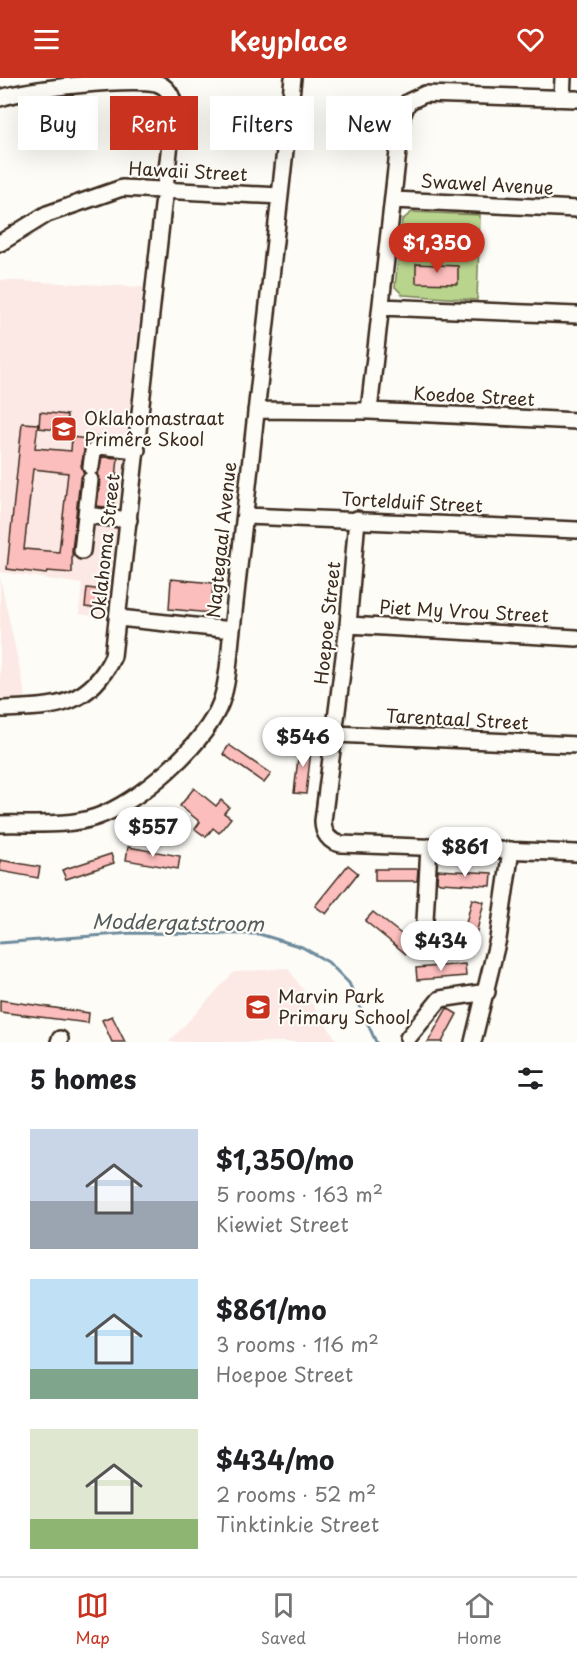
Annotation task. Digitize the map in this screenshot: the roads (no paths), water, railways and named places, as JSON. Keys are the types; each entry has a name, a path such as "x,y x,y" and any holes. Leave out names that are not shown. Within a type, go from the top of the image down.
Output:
{"street":[{"name":"Nagtegaal Avenue","path":"0,824 71,822 96,817 119,806 150,785 189,747 216,711 225,688 293,78"},
{"path":"369,411 402,116 408,102 425,94 570,99 563,78"},
{"name":"Oklahoma Street","path":"0,98 102,80 151,81 159,83 171,94 174,107 112,656 102,676 87,692 58,706 0,709"},
{"name":"Hawaii Street","path":"0,243 32,221 103,192 129,187 280,196"},
{"name":"Swawel Avenue","path":"394,201 577,209"},
{"path":"381,307 577,315"},
{"name":"Koedoe Street","path":"256,410 369,411 577,421"},
{"path":"82,551 93,453 99,446 136,450"},
{"path":"86,515 129,520"},
{"name":"Tortelduif Street","path":"245,516 577,530"},
{"name":"Hoepoe Street","path":"357,519 348,625 323,821 328,837 341,844 577,853"},
{"path":"118,618 232,630"},
{"name":"Piet My Vrou Street","path":"348,625 577,638"},
{"name":"Tarentaal Street","path":"335,734 577,745"},
{"path":"424,939 429,847"},
{"path":"473,1042 487,992 504,908 511,850"},
{"path":"408,1038 440,999 487,992"}],"waterway":[{"name":"Moddergatstroom","path":"0,943 132,933 259,934 302,947 328,962 349,983 376,1042"}],"place":[{"name":"Oklahomastraat Primêre Skool","path":"64,429"},
{"name":"Marvin Park Primary School","path":"258,1007"}]}
